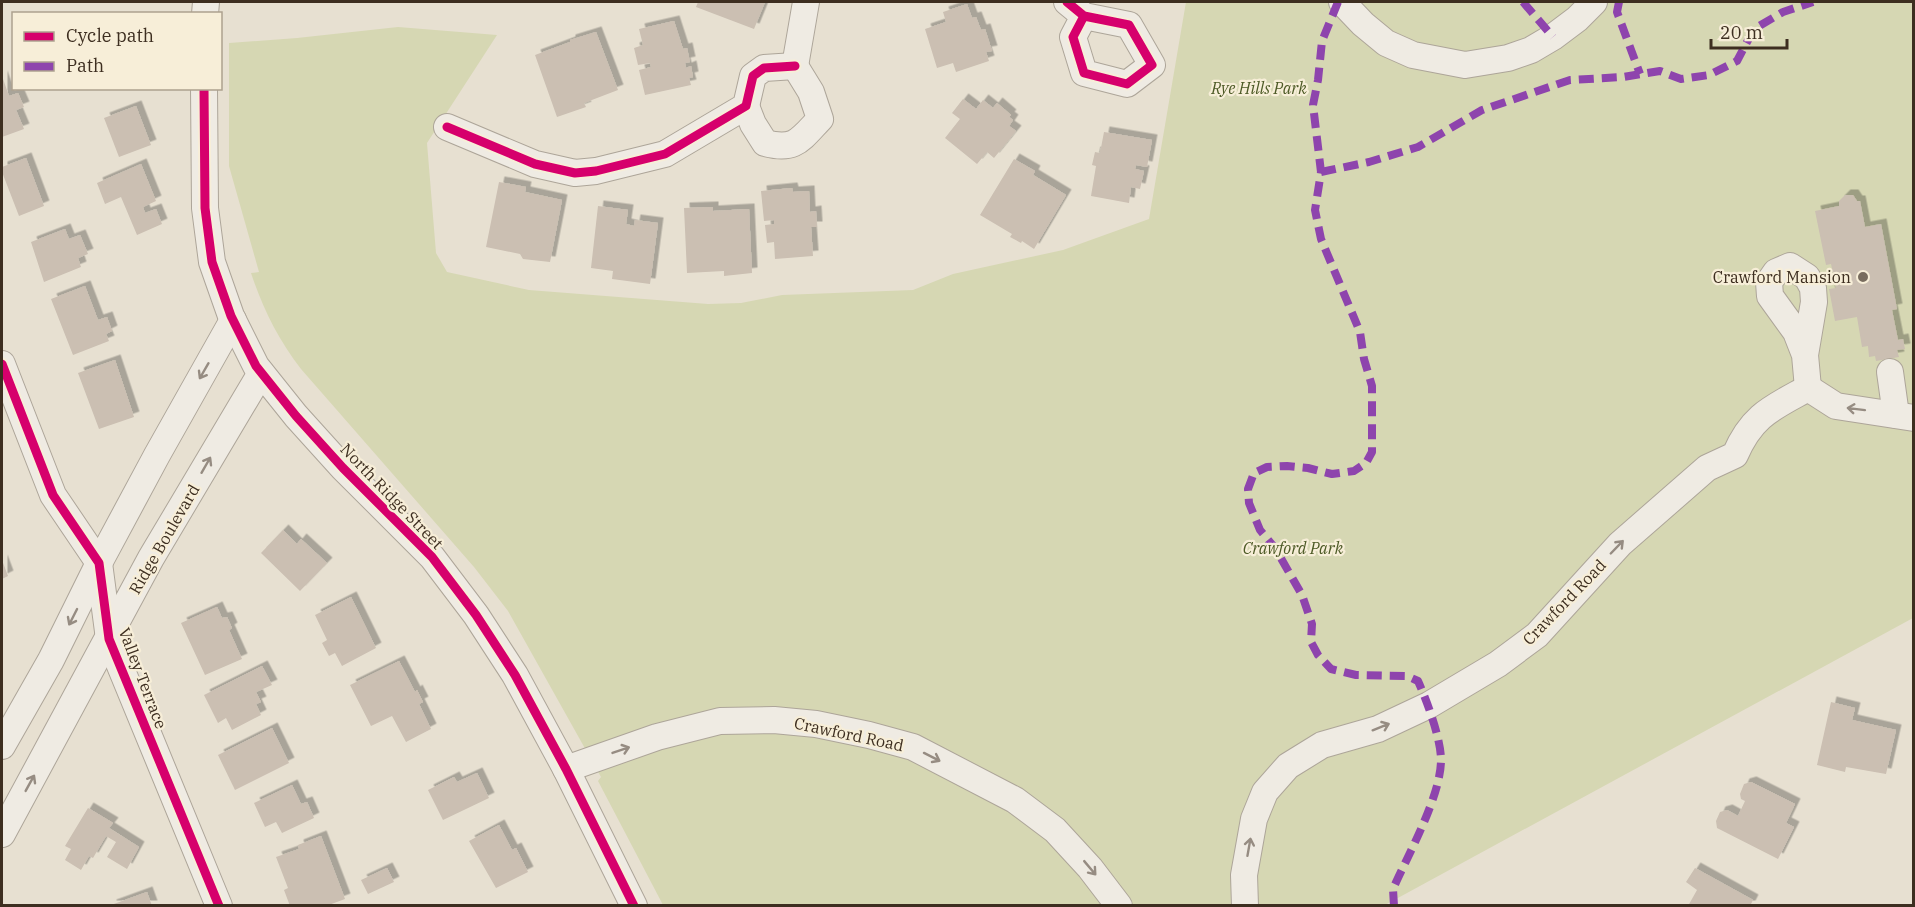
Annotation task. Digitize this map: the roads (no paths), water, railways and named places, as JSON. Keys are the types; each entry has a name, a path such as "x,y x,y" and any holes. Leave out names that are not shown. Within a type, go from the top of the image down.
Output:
{"street":[{"path":"795,66 764,68 753,76 746,106 753,124 765,143 781,147 797,142 820,119 811,92 795,66 806,2"},
{"path":"1342,2 1386,43 1413,55 1465,65 1508,58 1531,50 1569,25 1594,2"},
{"name":"North Ridge Street","path":"204,90 205,208 212,262 233,320 256,366 343,468 432,557 476,615 515,675 566,769 634,906"},
{"path":"447,127 535,164 574,172 596,171 664,154 746,106"},
{"path":"2,746 51,660 99,563 157,455 233,320"},
{"path":"1804,355 1808,388 1836,406 1905,416 1890,372"},
{"name":"Valley Terrace","path":"2,364 53,495 99,563 109,639 219,906"},
{"name":"Ridge Boulevard","path":"2,834 152,558 261,373"},
{"name":"Crawford Road","path":"1245,906 1244,875 1254,819 1265,792 1288,766 1322,745 1378,729 1429,705 1498,664 1537,635 1620,544 1707,468 1735,455 1743,437 1763,413 1808,388"},
{"name":"Crawford Road","path":"566,769 657,737 720,721 774,720 816,724 869,735 913,747 1015,800 1055,830 1090,868 1119,906"}],"place":[{"name":"Crawford Mansion","path":"1863,277"}],"park label":[{"name":"Rye Hills Park","path":"1259,88"},
{"name":"Crawford Park","path":"1293,548"}]}
